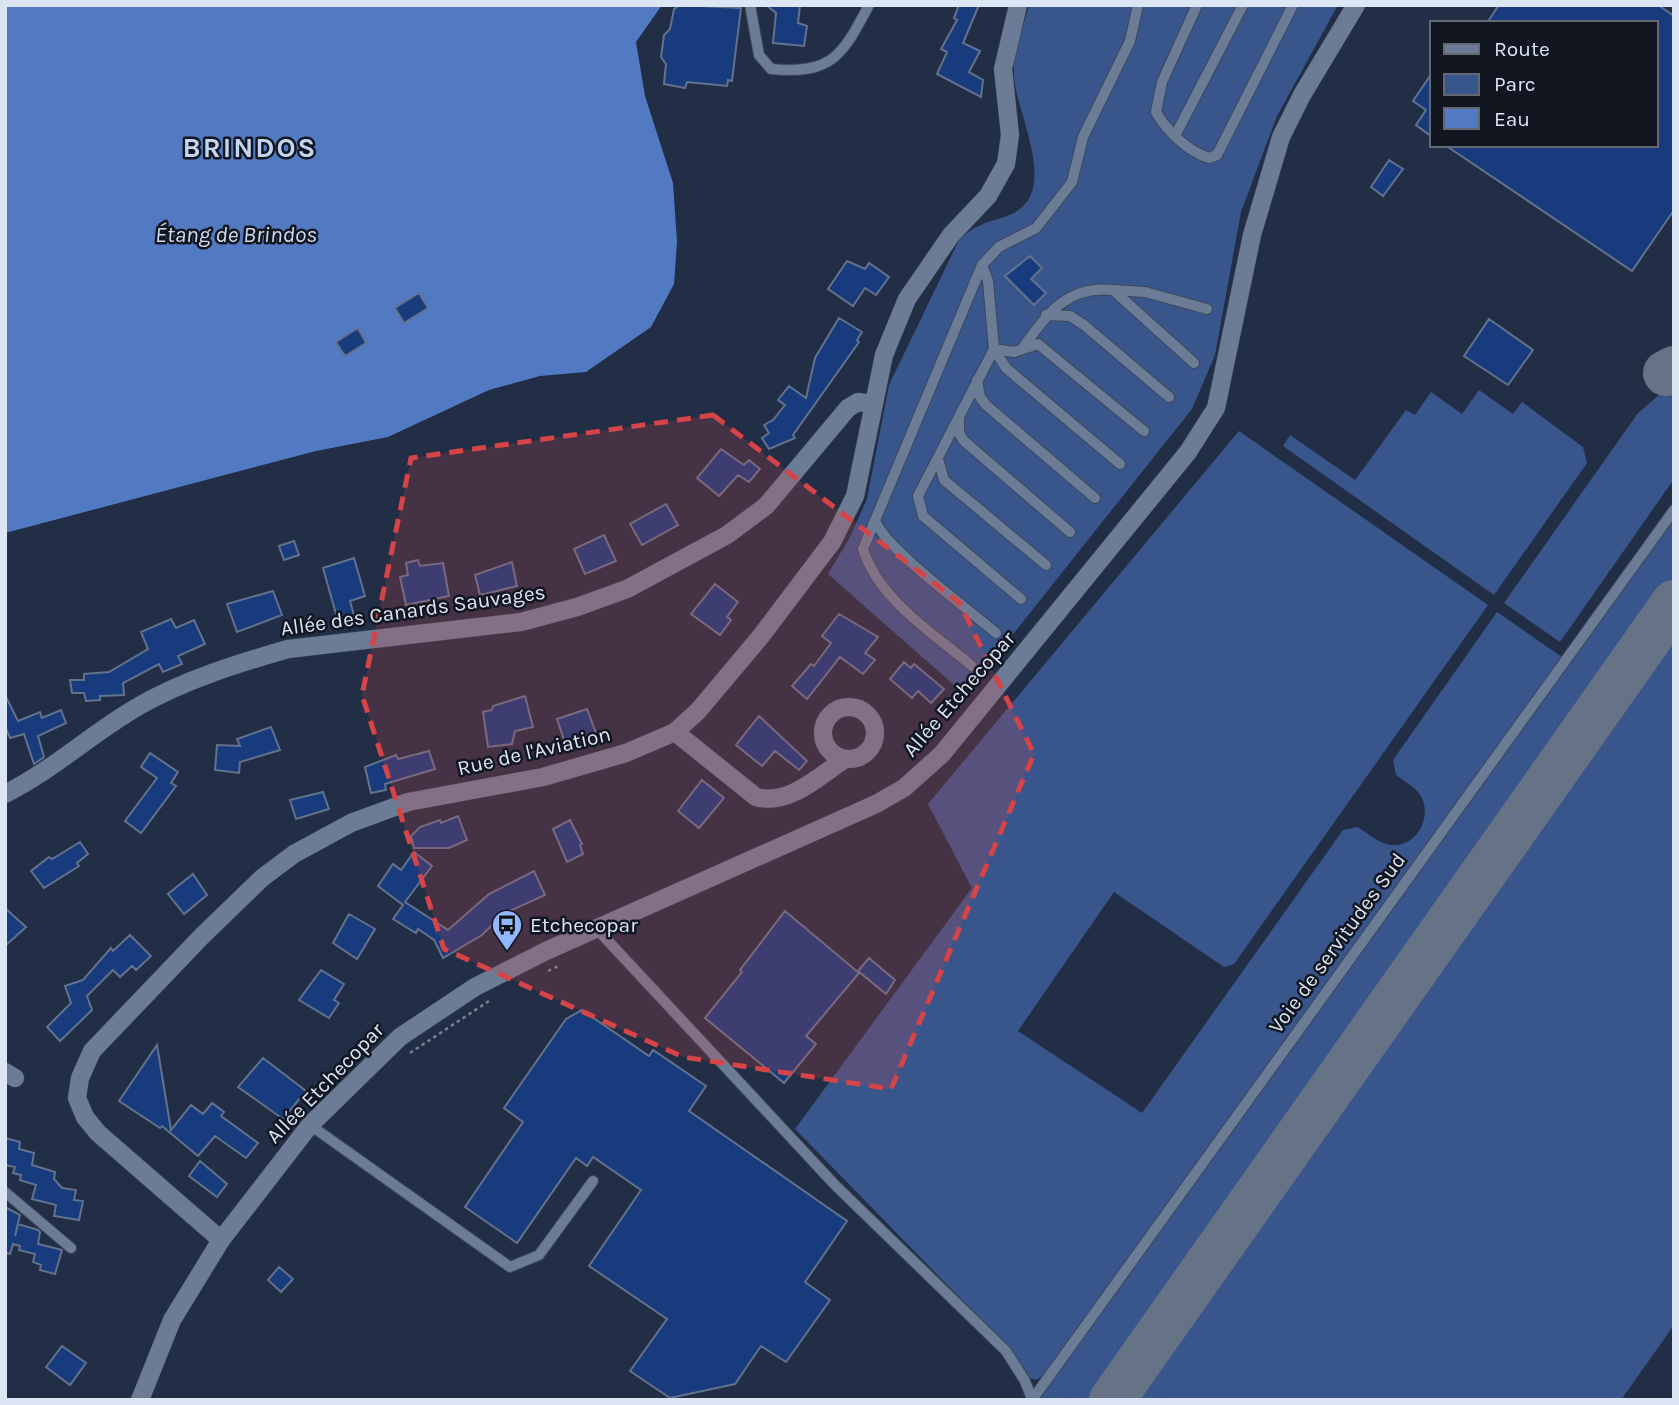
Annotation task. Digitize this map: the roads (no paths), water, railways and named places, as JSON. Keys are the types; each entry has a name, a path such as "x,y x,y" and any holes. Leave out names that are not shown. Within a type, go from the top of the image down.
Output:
{"street":[{"name":"Rue de l'Aviation","path":"221,1240 98,1133 85,1117 77,1098 80,1078 92,1051 202,936 262,878 293,854 351,823 408,802 543,777 626,754 675,732 698,710 761,636 832,542 855,496 867,449 873,404 884,355 907,299 951,235 988,196 1006,164 1010,135 1003,69 1018,5"},
{"name":"Allée Etchecopar","path":"221,1240 310,1125 400,1037 475,987 596,928 876,804 924,772 970,722 1188,452 1216,408 1252,235 1274,158 1302,95 1356,5"},
{"name":"Allée des Canards Sauvages","path":"5,794 35,780 139,706 252,659 288,649 521,622 577,607 627,589 727,536 766,506 848,408 858,402 873,404"},
{"path":"675,732 757,797 769,801 785,798 845,758"},
{"path":"140,1400 172,1320 221,1240"}],"lane":[{"path":"750,5 759,55 771,69 797,71 828,61 846,49 869,5"},
{"path":"972,666 888,593 868,567 863,549 982,265 999,247 1036,228 1072,182 1083,137 1130,41 1138,5"},
{"path":"1197,5 1157,98 1156,111 1166,129 1176,134 1195,153 1209,158 1217,155 1293,5"},
{"path":"1176,134 1243,5"},
{"path":"982,265 988,281 994,349 1006,368 1120,464"},
{"path":"1024,346 1046,315 1084,290 1145,292 1207,309"},
{"path":"1113,290 1194,363"},
{"path":"1046,315 1070,316 1084,325 1169,397"},
{"path":"994,349 1014,352 1024,346 1038,344 1144,431"},
{"path":"994,349 918,496 923,516 1021,599"},
{"path":"978,380 980,397 986,405 1095,498"},
{"path":"960,415 960,433 964,441 1070,532"},
{"path":"937,458 944,480 1046,565"},
{"name":"Voie de servitudes Sud","path":"1032,1399 1674,510"},
{"path":"875,520 878,530 911,561 996,633"},
{"path":"596,928 835,1185 1006,1351 1025,1381 1032,1399"},
{"path":"310,1125 510,1266 539,1255 593,1181"},
{"path":"5,1192 71,1248"}],"water":[{"name":"Étang de Brindos","path":"5,5 662,5 636,42 645,96 673,183 677,242 674,284 651,327 586,372 540,376 489,390 388,437 316,451 5,533"}],"place":[{"name":"Etchecopar","path":"507,952"}],"district":[{"name":"BRINDOS","path":"250,147"}]}
